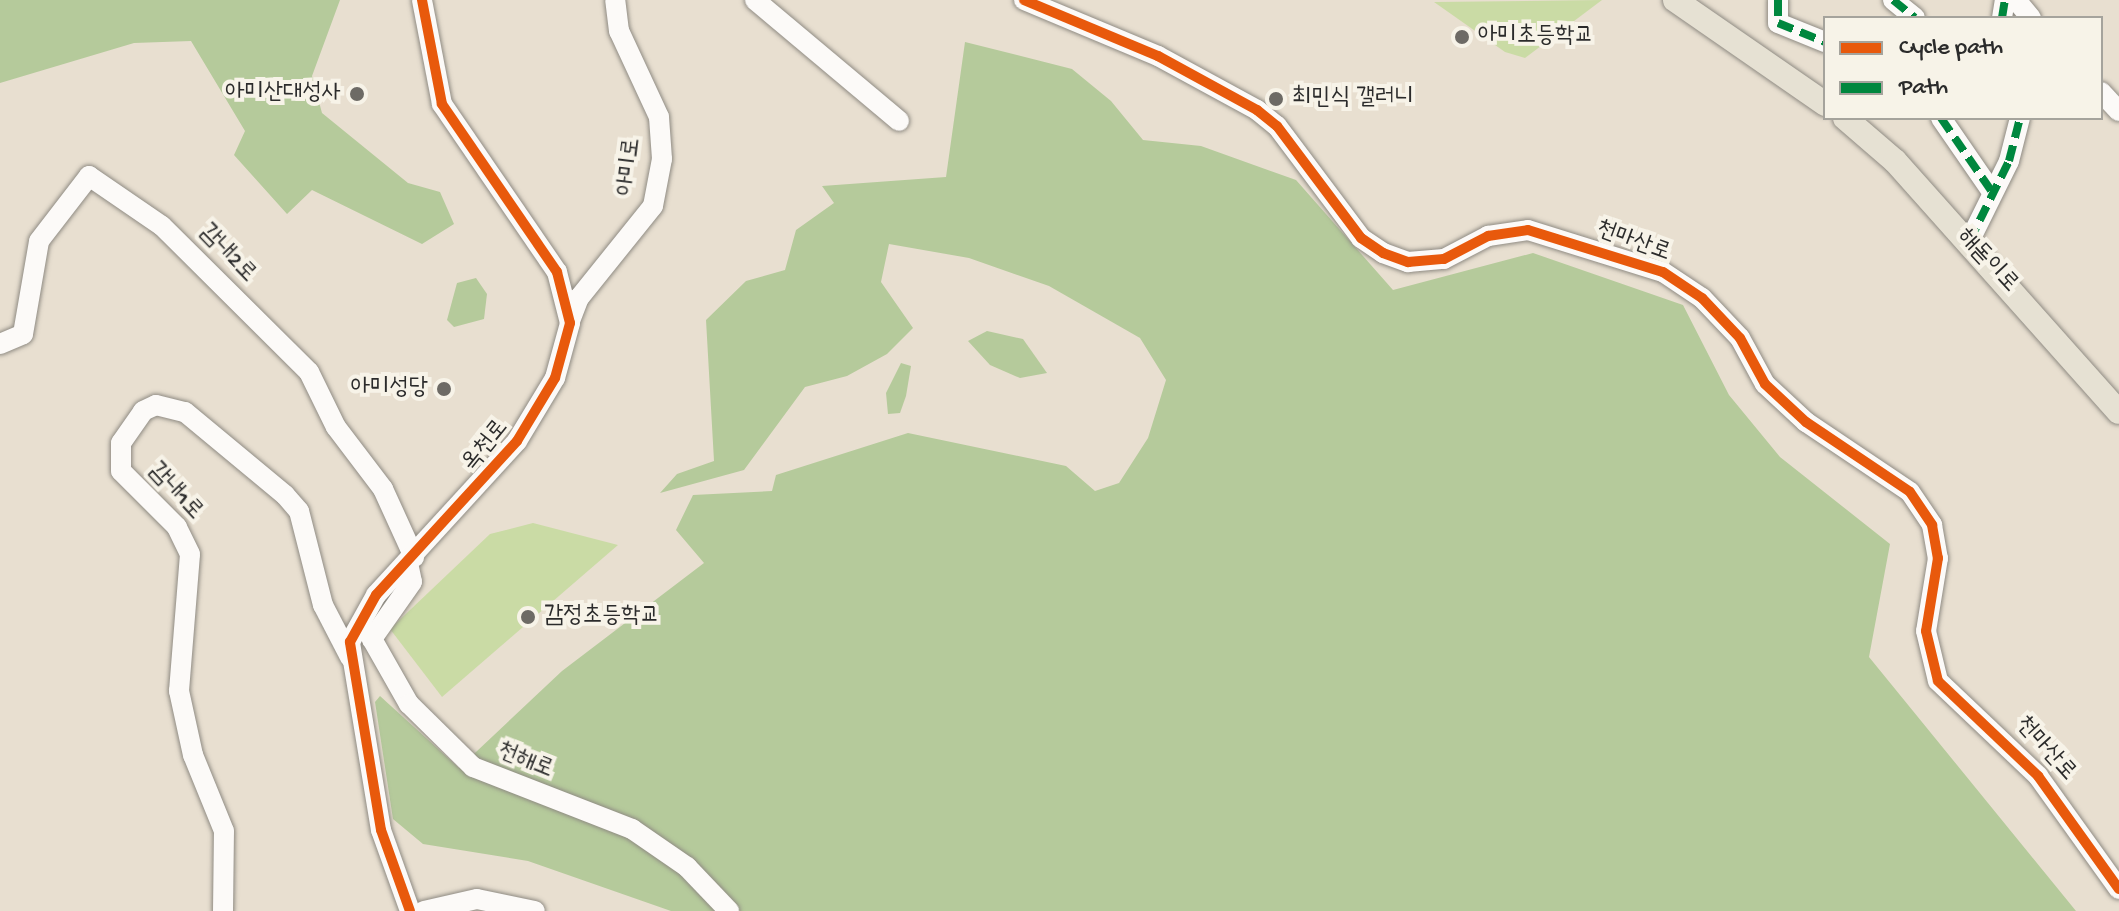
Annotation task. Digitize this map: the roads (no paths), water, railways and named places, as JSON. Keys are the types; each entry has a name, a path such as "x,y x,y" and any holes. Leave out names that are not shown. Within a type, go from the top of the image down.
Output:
{"main road":[{"path":"1675,0 1823,103"},
{"name":"해돋이로","path":"1847,120 1969,242 2119,412"}],"street":[{"path":"422,0 442,104 553,265 570,323"},
{"name":"아미로","path":"570,323 603,268 653,206 662,159 659,117 619,31 615,0"},
{"path":"755,0 899,121"},
{"name":"천마산로","path":"1024,0 1158,56 1257,110 1277,126 1361,238 1383,253 1408,262 1444,259 1488,236 1528,230 1663,272 1702,298 1740,338 1765,384 1806,422 1910,492 1932,525 1938,558 1926,631 1938,681 2038,776 2119,889"},
{"path":"1778,0 1778,23 1823,41"},
{"path":"1893,0 1913,16"},
{"path":"2016,0 2029,16"},
{"path":"2103,94 2119,111"},
{"path":"1942,120 1992,192"},
{"path":"1969,242 2019,120"},
{"name":"감내2로","path":"0,344 23,334 39,241 89,176 162,226 309,372 336,427 383,489 411,560"},
{"path":"553,265 581,274 603,268"},
{"name":"옥천로","path":"410,911 381,830 350,657 362,612 517,441 555,378 570,323"},
{"name":"감내1로","path":"223,911 224,831 193,755 179,691 190,554 177,527 121,471 121,443 143,411 156,405 185,412 285,495 304,525 323,605 350,657"},
{"name":"천해로","path":"411,560 412,582 372,639 409,704 473,767 632,829 687,867 729,911"},
{"path":"424,911 477,899 535,911"}],"place":[{"name":"아미초등학교","path":"1462,37"},
{"name":"아미산대성사","path":"357,94"},
{"name":"최민식 갤러니","path":"1276,99"},
{"name":"아미성당","path":"444,389"},
{"name":"감정초등학교","path":"528,617"}]}
